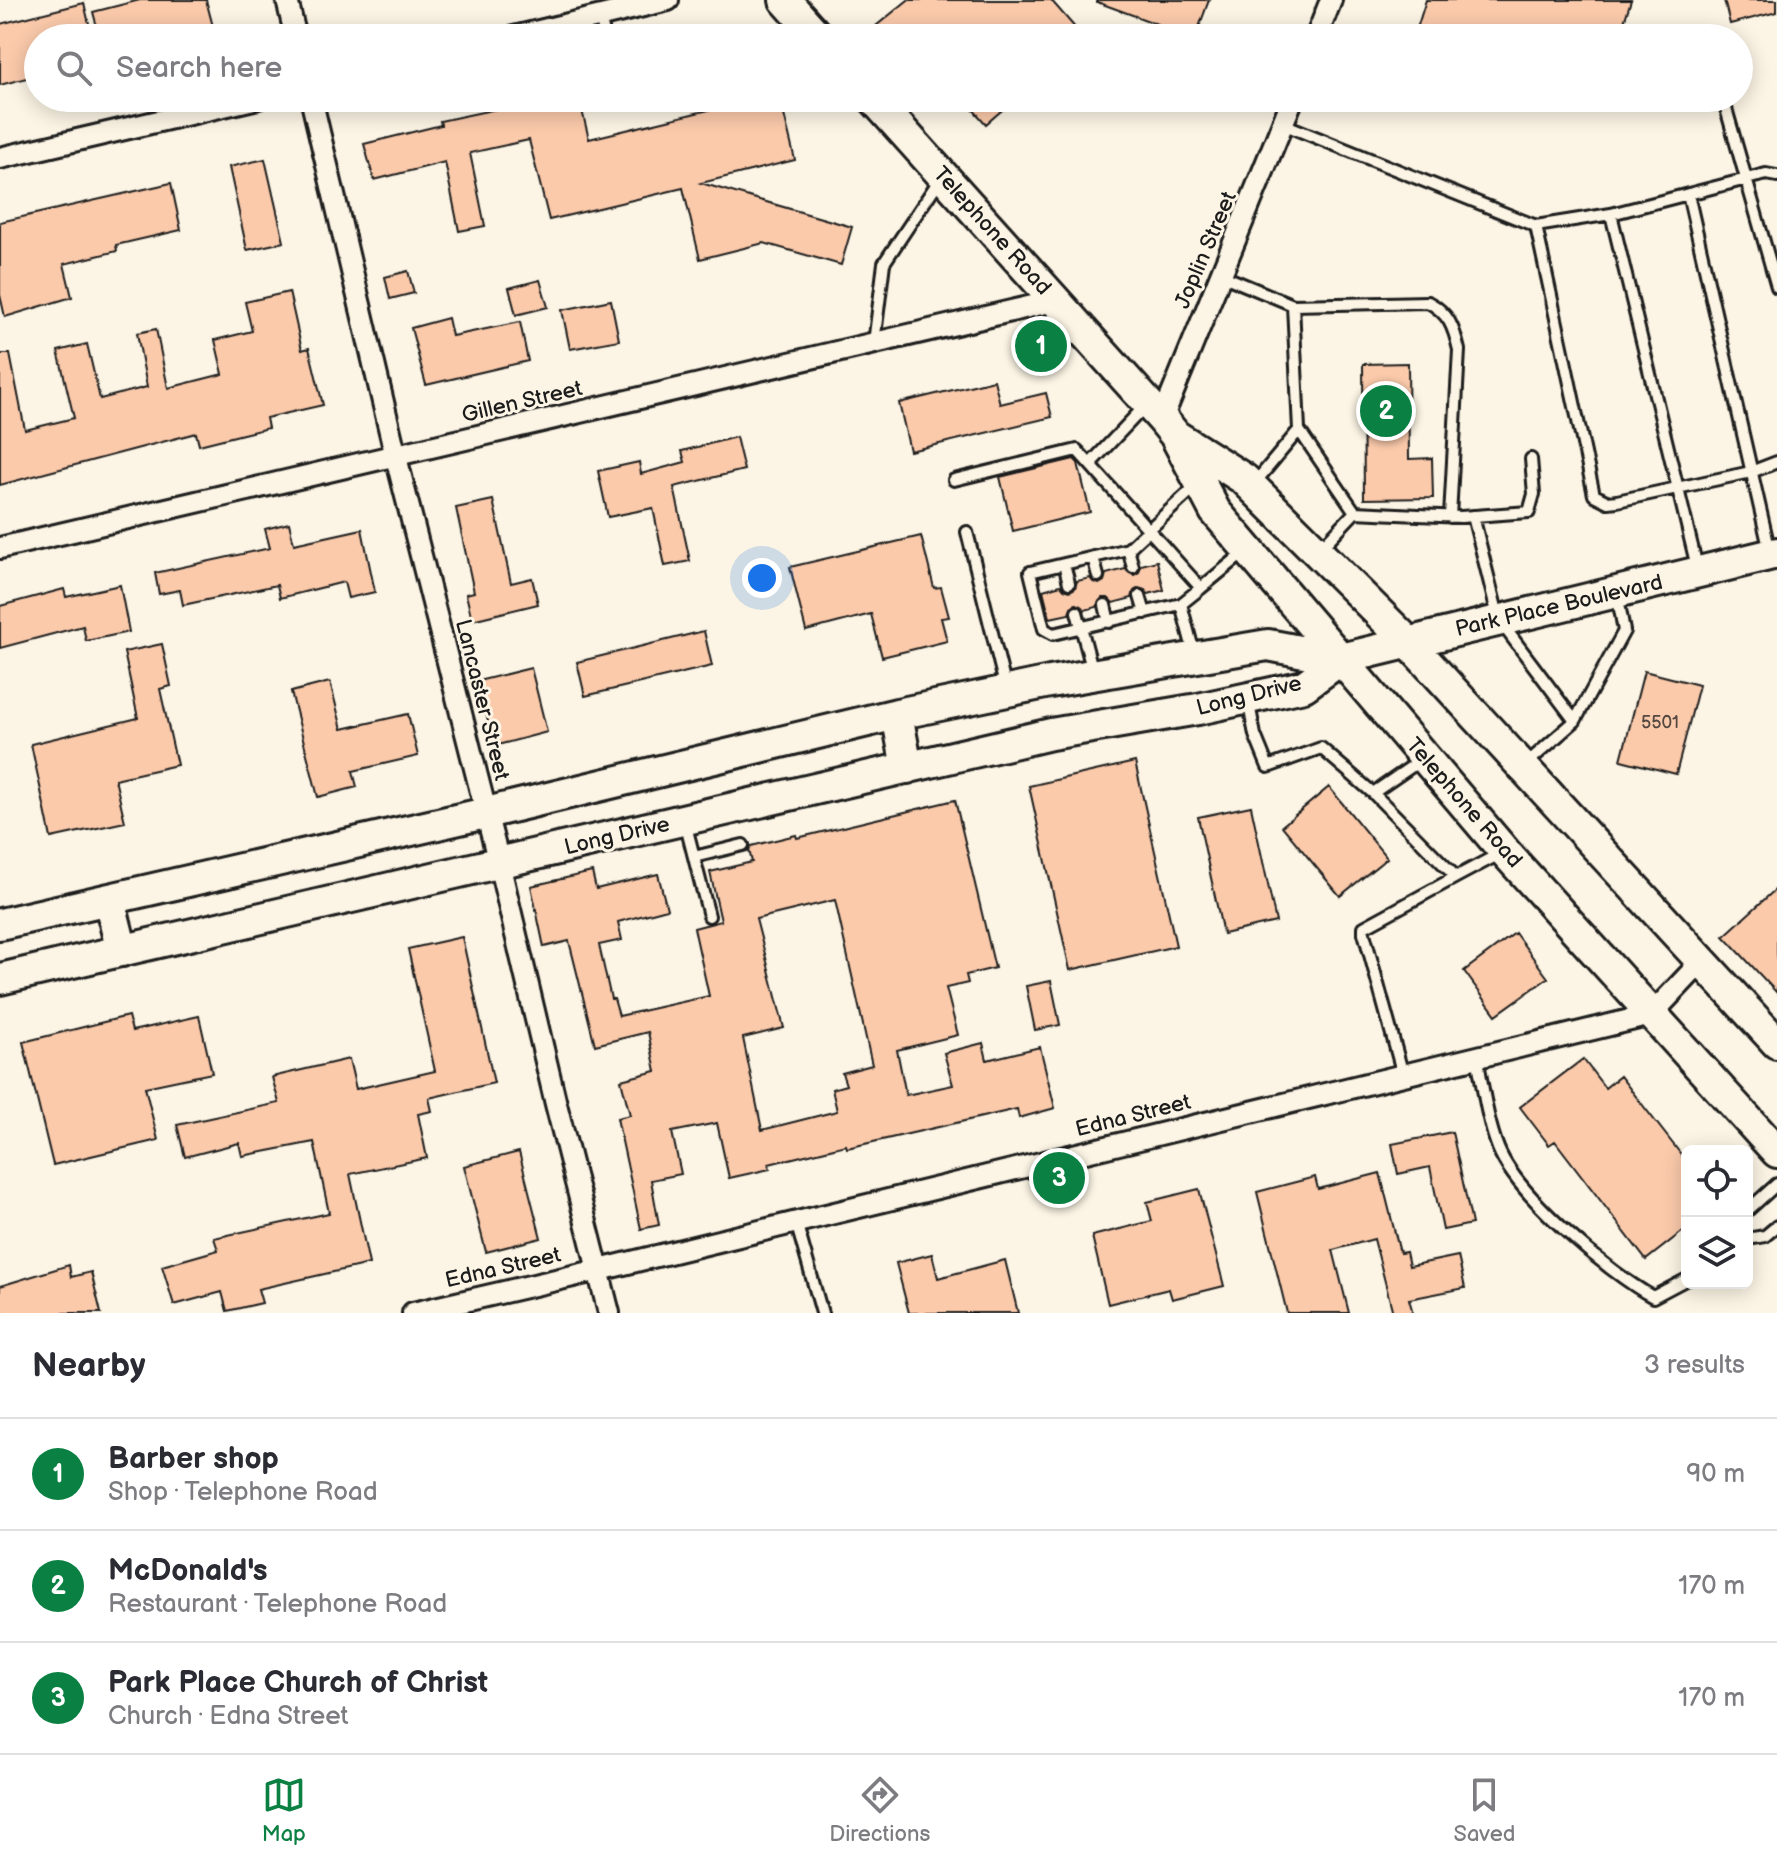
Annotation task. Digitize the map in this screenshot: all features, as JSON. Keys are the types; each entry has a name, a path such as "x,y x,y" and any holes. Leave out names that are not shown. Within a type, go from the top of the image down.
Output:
{"main road":[{"path":"795,7 808,24"},
{"name":"Telephone Road","path":"886,112 1161,419 1215,511 1505,852 1777,1152"},
{"name":"Telephone Road","path":"1161,419 1244,479 1408,642 1777,1043"},
{"name":"Park Place Boulevard","path":"1341,659 1774,554"},
{"name":"Long Drive","path":"0,924 1006,691 1268,645 1341,659"},
{"name":"Long Drive","path":"0,979 1051,734 1198,709 1304,686 1341,659"},
{"path":"897,714 907,768"},
{"path":"109,899 122,951"}],"street":[{"path":"287,0 293,24"},
{"path":"567,24 668,0"},
{"path":"1322,24 1331,0"},
{"path":"0,158 198,112"},
{"name":"Lancaster Street","path":"314,112 396,457 609,1313"},
{"name":"Joplin Street","path":"1161,419 1288,112"},
{"name":"Gillen Street","path":"0,548 1054,301"},
{"path":"1651,1015 1702,961"},
{"name":"Edna Street","path":"413,1313 1651,1015"}],"lane":[{"path":"600,16 602,24"},
{"path":"1727,112 1777,287"},
{"path":"1283,124 1536,226 1611,214 1766,174 1777,176"},
{"path":"874,343 884,263 943,176"},
{"path":"1688,194 1751,472 1774,554"},
{"path":"1611,214 1698,572"},
{"path":"1536,226 1594,495 1601,500 1617,501 1751,472 1777,462"},
{"path":"1221,275 1293,305 1428,302 1442,309 1453,327 1459,350 1450,517"},
{"path":"1293,305 1299,430 1355,512"},
{"path":"1090,464 1161,419"},
{"path":"1252,487 1299,430"},
{"path":"954,480 1077,450 1201,588"},
{"path":"1317,552 1355,512 1450,517 1529,512 1534,494 1531,459"},
{"path":"1200,483 1128,549 1030,572 1044,629 1053,634 1181,604 1247,549"},
{"path":"1473,516 1499,620 1575,721"},
{"path":"967,532 1006,691"},
{"path":"1128,549 1133,567"},
{"path":"1093,557 1098,576"},
{"path":"1064,564 1069,583"},
{"path":"1523,767 1575,721 1624,631 1617,592"},
{"path":"1140,596 1145,613"},
{"path":"1181,604 1196,658"},
{"path":"1105,605 1109,622"},
{"path":"1077,612 1094,675"},
{"path":"1247,697 1255,735 1268,767 1321,748 1373,793 1456,877"},
{"path":"1373,793 1425,757"},
{"path":"685,820 709,916"},
{"path":"694,857 743,845"},
{"path":"1403,1075 1364,927 1505,852"},
{"path":"1477,1057 1498,1149 1528,1196 1598,1257 1653,1297 1681,1282"},
{"path":"1753,1206 1777,1184"},
{"path":"796,1222 822,1313"},
{"path":"1753,1238 1765,1236 1777,1226"}],"building":[{"path":"140,0 206,0 212,24 96,24 93,12"},
{"path":"908,0 1051,0 1072,24 878,24"},
{"path":"1209,0 1200,24 1157,24 1097,2"},
{"path":"1426,0 1631,0 1623,24 1418,24"},
{"path":"1724,0 1777,0 1777,12 1730,24"},
{"path":"84,3 89,24 24,24 24,79 0,85 0,24"},
{"path":"482,112 582,112 589,139 700,112 783,112 795,160 701,183 852,227 841,265 764,243 700,259 683,188 549,220 529,140 470,153 485,226 459,231 445,162 374,180 364,144 441,125 440,121"},
{"path":"975,112 1000,112 986,124"},
{"path":"265,159 284,242 247,250 229,167"},
{"path":"171,183 181,230 116,245 117,251 64,264 72,297 5,317 0,295 0,222"},
{"path":"408,271 414,293 390,299 385,277"},
{"path":"540,280 548,307 516,315 509,288"},
{"path":"289,292 302,350 309,348 323,405 266,418 268,428 199,445 196,433 0,485 0,354 10,354 25,430 74,418 58,351 87,344 100,399 147,387 137,333 156,329 168,388 223,374 215,340 252,331 245,302"},
{"path":"611,300 619,340 570,349 562,310"},
{"path":"448,318 452,336 520,322 528,361 426,385 411,328"},
{"path":"1408,363 1409,459 1432,458 1433,498 1364,499 1363,364"},
{"path":"994,380 1000,404 1046,393 1052,417 910,451 899,403"},
{"path":"736,437 744,470 674,487 690,561 665,566 653,508 608,517 598,471 639,462 641,474 685,462 682,451"},
{"path":"1074,459 1078,463 1090,512 1013,531 1000,477"},
{"path":"493,500 511,583 532,578 538,604 472,620 466,594 474,592 456,508"},
{"path":"289,523 294,544 362,529 375,592 348,598 344,582 280,598 277,585 183,605 180,590 159,594 155,573 270,548 265,529"},
{"path":"921,536 934,588 941,587 949,617 941,618 947,641 882,657 871,614 806,631 790,567"},
{"path":"1157,561 1164,590 1148,594 1139,588 1132,598 1113,603 1108,598 1102,598 1097,607 1085,610 1076,604 1069,614 1050,618 1043,590 1061,585 1070,591 1077,581 1090,578 1099,584 1106,574 1125,569 1134,575 1141,565"},
{"path":"120,585 129,632 86,641 83,626 0,648 0,606 64,589 66,597"},
{"path":"704,631 712,666 585,696 577,662"},
{"path":"162,644 171,686 160,689 177,765 115,779 125,822 51,838 31,744 138,718 124,652"},
{"path":"531,668 547,732 494,746 478,681"},
{"path":"1644,671 1699,685 1676,774 1621,760"},
{"path":"330,682 342,729 408,714 418,756 353,771 357,787 318,797 291,692"},
{"path":"1135,762 1176,946 1070,970 1029,786"},
{"path":"1329,787 1387,858 1340,896 1282,826"},
{"path":"955,800 995,968 966,975 968,983 946,988 958,1035 897,1050 906,1095 953,1085 944,1053 983,1043 987,1060 1040,1047 1055,1108 1019,1118 1017,1109 847,1148 846,1145 769,1164 770,1169 729,1178 717,1123 672,1132 681,1174 651,1180 659,1225 641,1229 617,1118 630,1115 621,1080 656,1071 648,1032 595,1045 569,941 544,947 531,886 592,872 596,889 658,874 667,909 618,922 622,940 599,945 611,999 614,999 619,1016 709,996 694,928 721,921 710,872 752,862 751,846 796,835 797,838","holes":["835,900 872,1065 842,1073 846,1085 832,1089 837,1111 762,1130 743,1038 784,1028 756,919"]},
{"path":"1251,806 1276,922 1223,934 1198,817"},
{"path":"1777,888 1777,993 1724,936"},
{"path":"1515,933 1548,978 1496,1015 1464,971"},
{"path":"462,937 494,1083 429,1098 432,1111 418,1114 427,1158 350,1174 369,1264 258,1289 262,1303 227,1311 222,1292 174,1305 162,1266 218,1250 214,1238 329,1213 314,1142 242,1156 239,1143 185,1157 177,1125 279,1103 272,1077 349,1059 356,1089 435,1071 408,949"},
{"path":"1051,981 1060,1025 1035,1030 1026,986"},
{"path":"128,1016 132,1031 199,1016 212,1073 145,1087 158,1140 53,1165 23,1042"},
{"path":"1583,1059 1605,1088 1620,1076 1681,1154 1681,1233 1646,1260 1555,1141 1549,1145 1520,1107"},
{"path":"1452,1132 1472,1224 1443,1230 1430,1167 1398,1174 1392,1144"},
{"path":"519,1152 541,1238 486,1252 464,1166"},
{"path":"1380,1173 1400,1253 1406,1252 1409,1266 1458,1256 1465,1288 1409,1299 1413,1313 1393,1313 1374,1239 1333,1250 1349,1313 1287,1313 1257,1192 1315,1177 1318,1189"},
{"path":"1199,1189 1224,1286 1172,1299 1169,1289 1108,1304 1092,1236 1152,1221 1147,1202"},
{"path":"932,1254 938,1278 1005,1260 1018,1313 909,1313 896,1263"},
{"path":"69,1265 71,1277 91,1272 101,1313 0,1313 0,1286"}],"place":[{"name":"Barber shop","path":"1041,346"},
{"name":"McDonald's","path":"1386,411"},
{"name":"Park Place Church of Christ","path":"1059,1178"}]}
